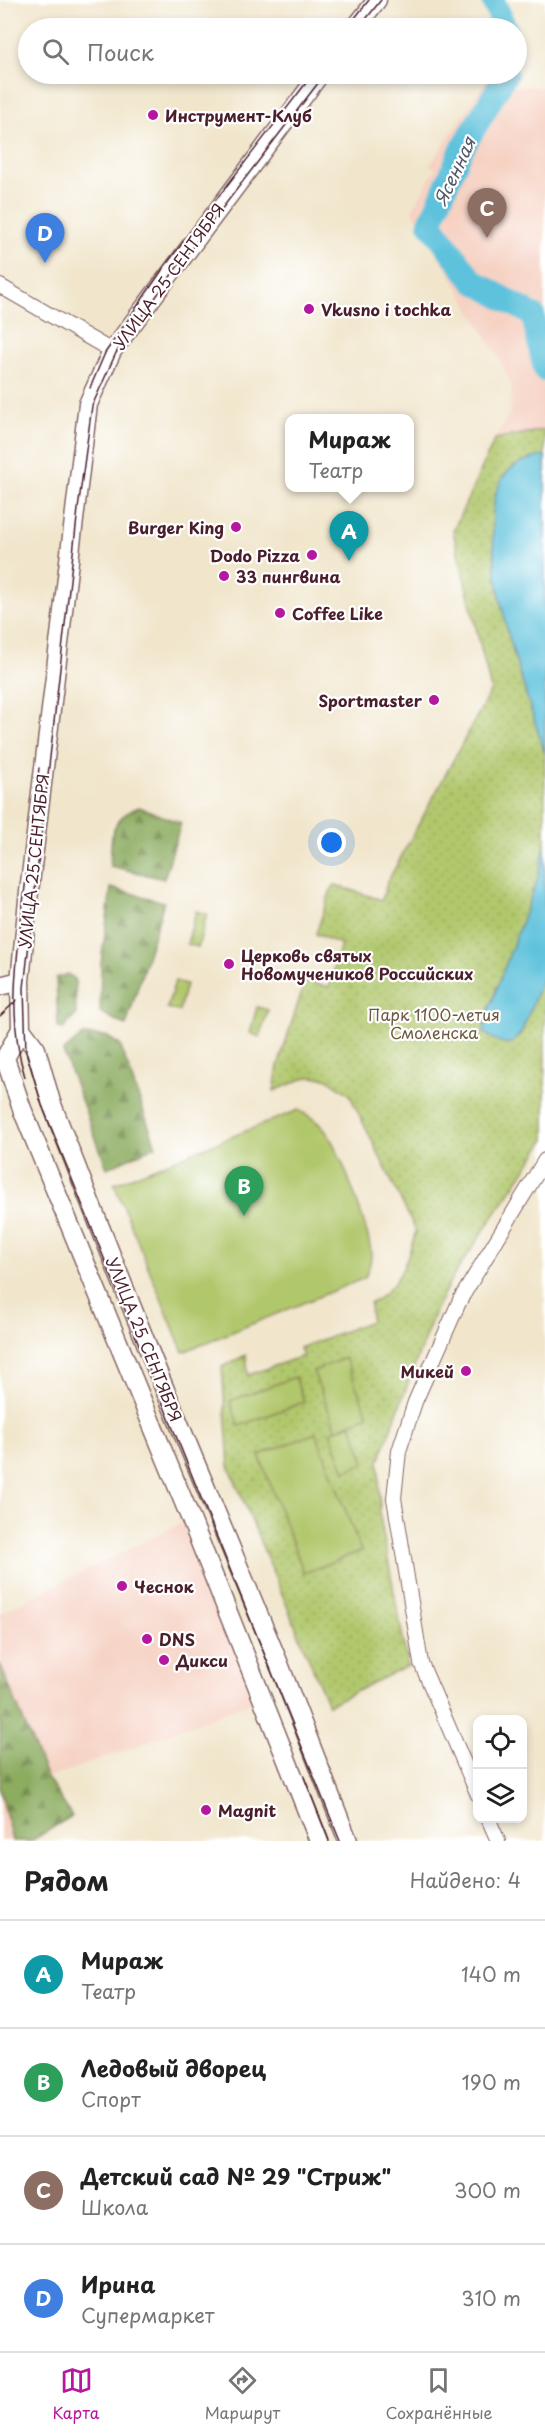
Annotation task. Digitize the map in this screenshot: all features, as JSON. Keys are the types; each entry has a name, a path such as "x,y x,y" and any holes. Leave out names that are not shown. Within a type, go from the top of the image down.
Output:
{"main road":[{"path":"363,18 377,0"},
{"name":"УЛИЦА 25 СЕНТЯБРЯ","path":"312,84 112,351 88,404 29,888 20,981 21,1029 36,1049 51,1101 99,1223 279,1664 348,1841"},
{"path":"0,986 20,981"},
{"path":"3,1059 21,1029"},
{"path":"3,1059 36,1049"},
{"path":"3,1059 319,1841"}],"street":[{"path":"0,286 112,351"},
{"path":"473,1785 421,1663 394,1498 399,1450 415,1402 463,1295 545,1161"},
{"path":"490,1823 498,1841"}],"shaded area":[{"path":"484,84 545,87 545,430 495,439 510,412 512,387 504,367 412,210 435,169 430,165"},
{"path":"183,1522 254,1701 47,1778 0,1664 0,1613"},
{"path":"0,1789 12,1841 0,1841"}],"green space":[{"name":"Парк 1100-летия Смоленска","path":"545,430 545,1140 452,1278 435,1311 379,1461 380,1517 408,1666 328,1705 229,1466 222,1367 246,1355 248,1375 303,1356 300,1348 371,1321 370,1304 396,1281 409,1253 416,1231 349,1094 326,1078 307,1077 274,1091 278,1066 305,981 329,987 341,944 316,934 330,892 335,885 382,900 387,883 491,690 453,531 495,439"},
{"path":"139,807 181,823 164,879 110,866 112,837 117,823 122,817"},
{"path":"111,888 164,902 126,1026 100,1012 101,963"},
{"path":"196,911 207,914 198,947 187,944"},
{"path":"68,974 75,979 76,1015 63,1029 58,1028 56,978"},
{"path":"175,981 186,984 179,1011 167,1008"},
{"path":"257,1007 268,1010 260,1037 250,1033"},
{"path":"83,1035 106,1036 120,1045 156,1146 107,1168 63,1052"},
{"path":"298,1110 312,1118 324,1129 344,1167 358,1203 371,1250 365,1278 183,1352 114,1184"},
{"path":"345,1358 368,1416 336,1429 313,1371"},
{"path":"295,1377 304,1402 239,1426 230,1401"},
{"path":"351,1424 365,1463 345,1471 330,1432"},
{"path":"316,1433 361,1551 304,1573 259,1455"},
{"path":"0,1664 47,1778 72,1816 31,1841 12,1841 0,1789"}],"water":[{"path":"545,456 545,754 504,617 498,589 493,519 496,495 503,477 519,464"},
{"path":"545,844 545,972 521,1033 512,1043 500,1042 484,1032 485,1020 538,878"}],"waterway":[{"name":"Ясенная","path":"493,0 501,18"},
{"name":"Ясенная","path":"500,84 461,151 430,223 473,281 533,315 545,370"}],"tram line":[{"path":"355,18 369,0"},
{"path":"367,18 381,0"},
{"path":"90,388 105,353 165,266 305,84"},
{"path":"317,84 175,270 116,353 92,406 78,509 24,988 26,1052 42,1105 340,1841"},
{"path":"25,1077 16,1033 15,987 39,768"},
{"path":"0,1016 17,1000"},
{"path":"304,1777 329,1841"}],"place":[{"name":"Инструмент-Клуб","path":"153,115"},
{"name":"Детский сад № 29 \"Стриж\"","path":"487,238"},
{"name":"Ирина","path":"45,263"},
{"name":"Vkusno i tochka","path":"309,309"},
{"name":"Burger King","path":"236,527"},
{"name":"Dodo Pizza","path":"312,555"},
{"name":"Мираж","path":"349,561"},
{"name":"33 пингвина","path":"224,576"},
{"name":"Coffee Like","path":"280,613"},
{"name":"Sportmaster","path":"434,700"},
{"name":"Церковь святых Новомучеников Российских","path":"229,964"},
{"name":"Ледовый дворец","path":"244,1216"},
{"name":"Микей","path":"466,1371"},
{"name":"Чеснок","path":"122,1586"},
{"name":"DNS","path":"147,1639"},
{"name":"Дикси","path":"164,1660"},
{"name":"Magnit","path":"206,1810"}]}
